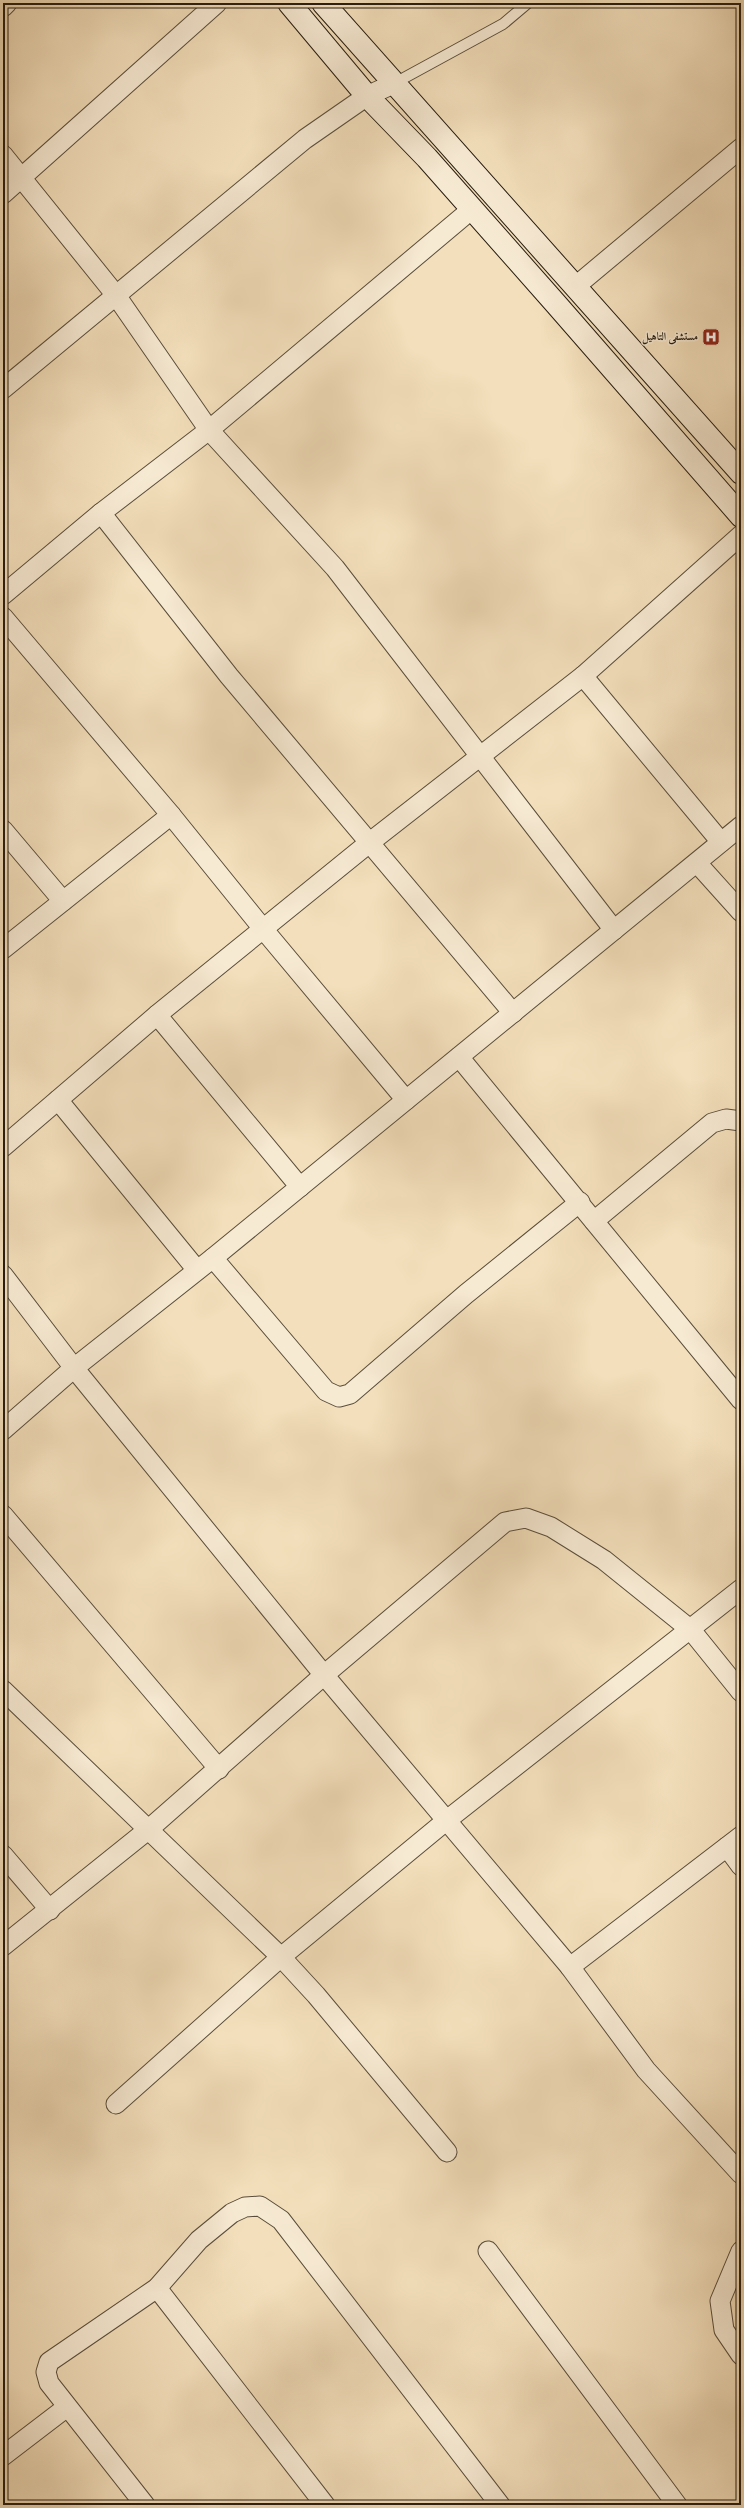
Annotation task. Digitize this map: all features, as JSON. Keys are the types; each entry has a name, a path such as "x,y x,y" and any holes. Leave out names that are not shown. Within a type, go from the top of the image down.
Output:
{"main road":[{"path":"289,3 367,96 472,209 741,516"},
{"path":"322,3 393,84 576,286 741,474"}],"street":[{"path":"3,7 7,3"},
{"path":"3,194 217,3"},
{"path":"3,389 115,294 305,139 367,96 393,84"},
{"path":"576,286 741,148"},
{"path":"3,155 115,294 209,430 335,568 614,930"},
{"path":"3,595 101,513 209,430 472,209"},
{"path":"101,513 229,676 513,1013"},
{"path":"3,1147 157,1015 264,930 369,843 583,676 741,535"},
{"path":"3,616 171,814 264,930 406,1100"},
{"path":"583,676 721,842"},
{"path":"3,950 171,814"},
{"path":"3,1430 74,1368 213,1258 698,863 741,826"},
{"path":"3,830 63,901"},
{"path":"698,863 741,912"},
{"path":"157,1015 300,1187"},
{"path":"459,1057 580,1202 741,1400"},
{"path":"58,1100 197,1270"},
{"path":"594,1221 712,1124 726,1119 741,1121"},
{"path":"213,1258 326,1391 339,1397 350,1394 466,1294 580,1202"},
{"path":"3,1275 74,1368 324,1675 570,1967 646,2070 741,2174"},
{"path":"3,1515 219,1769"},
{"path":"3,1946 50,1910 149,1829 219,1769 324,1675 505,1522 526,1518 551,1527 604,1560 691,1630 741,1692"},
{"path":"116,2104 281,1957 447,1820 691,1630 741,1589"},
{"path":"3,1690 281,1957 316,1995 447,2152"},
{"path":"570,1967 734,1841 741,1866"},
{"path":"3,1855 50,1910"},
{"path":"145,2505 49,2384 46,2372 49,2362 157,2288 199,2240 232,2213 245,2207 260,2206 281,2220 500,2505"},
{"path":"488,2251 677,2505"},
{"path":"741,2251 720,2301 724,2330 741,2355"},
{"path":"157,2288 324,2505"},
{"path":"3,2456 67,2407"}],"lane":[{"path":"393,84 503,24 528,3"}],"place":[{"name":"مستشفى التاهيل","path":"711,337"}]}
